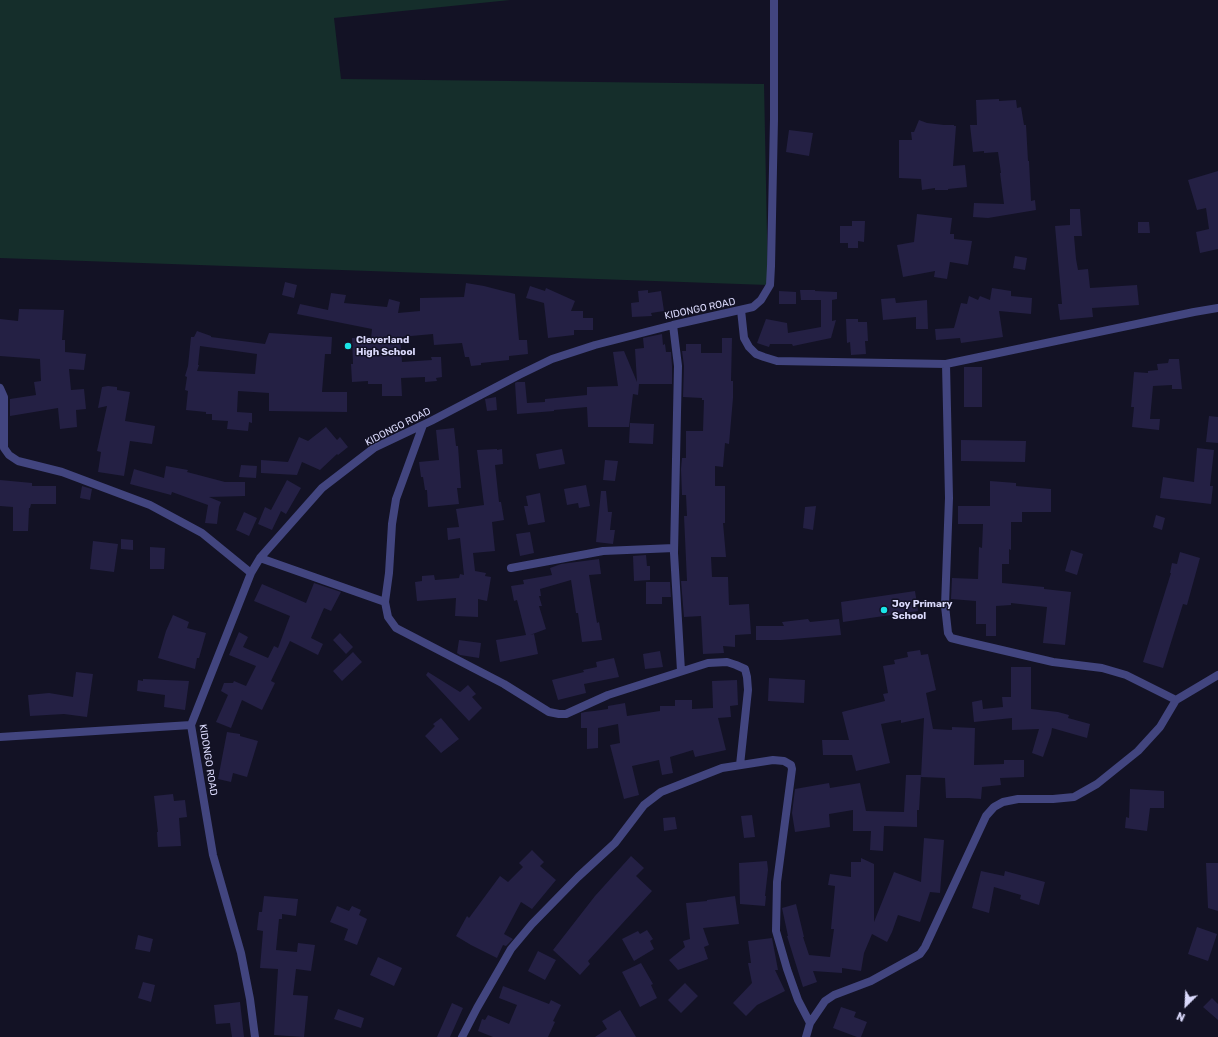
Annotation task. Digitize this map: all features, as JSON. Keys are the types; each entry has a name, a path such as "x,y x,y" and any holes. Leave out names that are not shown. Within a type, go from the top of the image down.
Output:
{"street":[{"name":"KIDONGO ROAD","path":"255,1037 250,999 240,953 214,855 191,724 251,573 260,558 322,488 374,448 423,425 552,359 595,345 673,325 753,307 761,300 770,285 771,266 774,119 774,0"},
{"path":"741,310 744,338 749,347 756,354 764,357 777,360 946,364 1218,308"},
{"path":"673,325 678,366 674,548 681,671"},
{"path":"946,364 949,498 944,606 948,633 951,638 1053,662 1102,668 1126,675 1176,700"},
{"path":"0,388 4,397 4,448 9,455 18,461 62,472 150,505 202,533 251,573"},
{"path":"423,425 396,499 392,524 390,573 385,602 388,617 396,628 504,684 549,712 559,714 566,714 608,695 708,662 727,662 745,669 748,690 740,765"},
{"path":"511,568 603,551 674,548"},
{"path":"260,558 385,602"},
{"path":"806,1037 810,1023 825,1001 834,995 871,981 920,954 925,947 986,816 994,806 1003,802 1018,799 1053,799 1074,796 1097,784 1138,751 1160,727 1176,700 1218,675"},
{"path":"0,737 191,724"},
{"path":"462,1037 511,949 532,924 578,877 615,843 644,805 661,792 722,768 773,760 784,761 791,765 792,769 777,882 776,931 798,1000 810,1023"}],"green space":[{"path":"0,0 510,0 334,18 341,79 764,84 768,285 0,258"}],"building":[{"path":"999,99 999,101 1016,100 1017,108 1021,107 1024,125 1026,125 1031,201 1035,200 1036,210 988,218 973,217 974,203 1004,204 998,152 973,152 970,125 977,125 976,100"},
{"path":"919,120 927,123 956,126 953,166 965,165 967,187 948,190 935,190 935,188 922,190 921,179 899,178 899,140 912,140 911,132 914,132"},
{"path":"789,130 813,133 809,156 786,152"},
{"path":"1218,171 1218,249 1200,253 1196,232 1209,229 1206,208 1197,210 1188,180"},
{"path":"1070,209 1080,209 1082,236 1074,236 1076,259 1078,270 1088,269 1090,288 1137,285 1139,305 1092,308 1093,317 1060,320 1058,304 1062,304 1055,226 1070,225"},
{"path":"917,214 952,218 950,234 954,234 954,239 972,241 968,265 950,262 947,279 934,277 935,271 903,277 897,245 914,242"},
{"path":"852,221 865,221 864,242 858,241 858,248 848,248 848,243 840,243 840,226 852,226"},
{"path":"1138,222 1149,222 1150,233 1138,233"},
{"path":"1015,256 1027,258 1025,270 1013,268"},
{"path":"285,282 297,285 294,298 282,295"},
{"path":"466,283 515,294 519,340 527,340 528,354 509,356 509,360 481,363 481,365 471,366 469,357 465,357 462,343 434,345 433,334 400,337 402,362 432,360 431,357 441,357 442,377 436,378 437,381 425,382 425,377 401,378 402,396 382,396 382,384 368,384 368,381 352,382 352,338 371,339 372,329 297,314 300,304 328,310 331,293 346,295 344,303 387,307 389,299 400,302 398,313 420,311 420,298 464,297"},
{"path":"530,286 545,291 546,288 575,301 571,311 583,311 583,318 593,318 593,330 574,330 574,335 548,338 544,303 526,298"},
{"path":"992,288 1011,291 1011,296 1032,298 1031,314 999,311 1003,337 961,343 960,338 936,340 935,329 954,328 961,303 967,304 969,296 978,300 980,296 990,300"},
{"path":"648,290 648,293 661,291 664,311 651,313 652,316 632,317 631,303 639,302 638,291"},
{"path":"800,290 837,292 837,299 832,300 832,321 836,320 831,338 793,346 792,344 770,344 769,347 757,343 766,319 787,323 788,333 821,327 821,300 801,300"},
{"path":"779,291 796,292 796,304 779,304"},
{"path":"895,298 896,303 927,300 928,329 916,329 916,317 883,320 881,299"},
{"path":"19,309 64,310 62,340 65,340 65,352 86,354 84,370 69,369 71,390 84,389 86,409 76,410 77,427 60,429 58,408 10,416 10,399 36,395 34,382 41,381 40,359 0,356 0,319 18,321"},
{"path":"846,319 858,319 858,322 867,322 868,341 865,341 866,354 851,355 850,342 847,343"},
{"path":"197,331 211,337 265,344 269,333 332,337 331,354 325,354 322,392 347,392 347,412 269,411 269,393 238,391 237,412 252,413 252,423 249,422 248,431 227,429 228,421 212,420 212,414 206,414 206,412 186,410 188,391 185,390 187,377 185,376 188,366 191,337 194,337","holes":["200,346 257,354 255,374 197,371 199,365"]},
{"path":"662,334 663,345 665,344 666,352 671,352 672,384 639,384 638,395 633,394 629,427 588,427 587,407 517,414 515,383 517,382 525,382 527,403 545,402 545,399 587,395 587,387 618,386 613,352 624,351 637,382 635,349 644,348 643,338"},
{"path":"722,338 732,338 731,381 733,381 733,398 729,444 725,443 723,467 715,466 715,486 725,486 725,523 723,523 726,557 711,557 712,577 728,577 729,605 749,604 751,634 735,635 735,647 723,646 724,653 703,654 701,616 684,617 681,581 687,581 684,516 687,516 686,495 682,495 681,469 682,458 686,458 686,431 703,431 704,400 702,400 702,398 683,397 684,366 682,351 686,351 686,344 701,344 701,353 722,353"},
{"path":"1169,359 1179,359 1182,389 1172,389 1172,385 1153,386 1150,419 1160,419 1159,430 1132,427 1134,407 1131,407 1134,372 1148,373 1148,371 1158,370 1157,364 1168,363"},
{"path":"964,367 982,367 982,407 964,407"},
{"path":"102,387 117,387 117,390 130,392 125,421 155,426 152,444 130,441 124,476 98,472 101,452 97,451 107,406 98,408"},
{"path":"496,397 497,410 487,411 485,399"},
{"path":"1209,416 1218,417 1218,443 1206,442"},
{"path":"630,423 654,424 653,444 629,443"},
{"path":"326,427 337,440 340,437 348,447 338,455 337,454 320,470 302,462 297,475 261,473 261,460 288,462 299,437 308,441"},
{"path":"454,428 456,446 458,446 461,488 457,488 459,504 428,507 427,490 425,490 423,477 421,477 419,462 439,460 436,430"},
{"path":"961,440 1026,441 1025,462 961,461"},
{"path":"1197,448 1214,450 1210,486 1213,486 1211,504 1160,498 1163,477 1194,482"},
{"path":"502,449 503,464 495,465 499,502 501,502 504,520 492,522 495,551 473,553 475,571 486,573 485,576 491,577 487,601 478,599 478,617 455,616 456,598 417,601 415,582 422,581 422,576 434,575 435,580 459,578 460,574 464,575 460,538 448,540 447,528 459,527 456,509 484,505 477,450"},
{"path":"562,449 565,464 539,469 536,454"},
{"path":"605,460 618,461 615,481 603,480"},
{"path":"241,465 257,466 256,478 239,477"},
{"path":"166,466 188,470 187,472 225,482 245,482 245,496 209,497 221,502 217,524 205,523 208,505 172,492 171,495 130,484 134,469 164,478"},
{"path":"0,480 32,483 32,486 56,486 56,504 31,504 29,508 28,531 13,531 13,507 0,506"},
{"path":"287,480 301,488 286,514 281,511 272,530 258,524 265,507 271,510"},
{"path":"990,481 1016,483 1016,486 1051,489 1051,512 1022,512 1022,522 1011,522 1011,550 1009,549 1009,564 1002,564 1002,583 1044,587 1044,589 1071,592 1065,645 1043,643 1047,607 1011,603 1011,605 996,606 996,636 986,636 986,624 976,624 976,601 951,599 952,578 978,579 979,547 982,548 983,524 958,524 958,506 990,506"},
{"path":"586,485 590,506 579,508 578,503 567,505 564,489"},
{"path":"82,486 92,489 90,500 80,498"},
{"path":"601,491 606,491 608,512 612,512 610,530 615,530 613,544 596,542"},
{"path":"540,493 545,522 528,525 524,506 528,506 526,496"},
{"path":"816,506 813,530 803,528 805,507"},
{"path":"244,512 257,518 249,536 236,530"},
{"path":"1156,515 1165,518 1162,530 1153,527"},
{"path":"530,532 534,553 520,556 516,534"},
{"path":"121,539 133,540 133,550 121,549"},
{"path":"93,541 118,544 114,572 90,569"},
{"path":"150,547 165,548 164,569 150,569"},
{"path":"1071,550 1083,554 1077,575 1065,571"},
{"path":"1180,552 1200,558 1187,605 1183,604 1163,668 1143,662 1171,573 1172,563 1177,564"},
{"path":"646,555 647,566 650,566 650,580 634,581 633,556"},
{"path":"599,559 601,574 589,575 597,623 599,622 602,640 582,642 571,580 540,589 541,596 539,596 542,606 539,606 546,629 530,635 534,634 538,654 500,662 496,640 526,635 517,600 514,601 511,586 524,584 523,580 552,575 550,568 561,564"},
{"path":"646,582 670,582 671,597 662,597 662,604 646,604"},
{"path":"314,583 341,592 331,611 324,608 311,638 323,644 318,655 290,641 271,681 275,683 262,710 242,700 231,728 216,722 228,695 221,691 224,683 233,683 234,681 246,686 256,666 229,655 239,632 248,637 243,647 268,658 274,646 278,648 290,616 254,601 262,584 306,603"},
{"path":"915,591 918,611 843,622 841,602"},
{"path":"173,615 189,622 187,628 206,633 199,658 197,658 195,669 158,658 166,631"},
{"path":"808,619 810,622 839,619 841,635 781,640 756,640 756,626 784,626 782,622"},
{"path":"340,633 353,647 346,654 333,640"},
{"path":"459,640 481,643 479,658 460,655 457,653"},
{"path":"920,650 921,655 928,654 936,690 926,693 933,729 952,730 952,727 975,728 974,765 1004,764 1004,760 1024,760 1024,777 1000,778 1001,785 982,787 981,799 946,798 945,778 921,777 924,718 901,723 901,720 881,724 890,763 856,771 852,755 823,755 822,740 849,740 842,712 885,701 883,694 888,693 883,666 895,664 894,660 908,657 907,652"},
{"path":"660,651 663,667 645,669 643,654"},
{"path":"353,652 362,662 342,681 333,671"},
{"path":"614,658 619,677 584,684 586,693 558,700 552,680 584,672 583,670 597,667 596,662"},
{"path":"1011,667 1031,667 1031,709 1058,712 1069,715 1068,718 1090,724 1087,738 1052,728 1043,757 1032,753 1039,729 1012,730 1012,718 974,722 972,702 982,700 983,709 1003,707 1002,697 1011,697"},
{"path":"76,672 93,674 87,717 64,714 30,716 28,695 49,693 73,697"},
{"path":"428,672 460,692 468,685 476,694 472,697 482,708 469,721 426,675"},
{"path":"769,678 805,680 804,703 768,701"},
{"path":"143,679 189,681 185,710 164,707 165,695 137,691 138,680 143,681"},
{"path":"737,680 738,705 730,706 731,717 718,718 726,750 695,757 693,750 670,757 673,773 662,775 659,760 632,766 639,795 624,799 610,745 620,743 618,724 598,728 598,748 587,749 587,728 581,728 581,713 608,709 608,706 625,703 627,716 660,711 660,706 675,706 675,700 692,700 692,709 713,708 712,681"},
{"path":"441,718 459,739 441,753 425,736 435,726 433,724"},
{"path":"227,732 240,734 240,736 258,741 247,777 233,773 231,782 218,779"},
{"path":"906,775 921,775 919,810 917,810 917,827 884,826 883,851 870,850 871,831 853,831 853,810 829,814 830,827 795,832 792,813 795,789 829,783 830,788 860,783 866,811 904,812"},
{"path":"1130,789 1164,791 1164,808 1150,808 1147,831 1125,828 1126,817 1129,818"},
{"path":"173,794 174,801 185,800 187,817 179,818 181,846 158,847 154,796"},
{"path":"752,815 755,837 744,838 741,816"},
{"path":"675,817 677,829 664,831 663,818"},
{"path":"924,838 944,840 940,893 930,892 920,922 898,915 887,942 872,934 864,953 861,971 842,968 842,973 813,971 817,982 803,987 787,936 782,908 796,904 803,937 809,955 830,957 834,929 831,929 835,886 828,885 830,874 851,877 851,862 861,862 861,858 874,864 874,922 894,872 921,882"},
{"path":"532,850 544,862 540,866 556,880 532,909 521,902 504,934 513,939 506,946 503,945 497,958 456,936 467,916 469,918 500,876 508,882 523,867 519,863"},
{"path":"631,856 644,868 636,876 652,891 588,961 590,964 580,975 553,950 595,896"},
{"path":"767,861 768,870 765,906 740,904 739,863"},
{"path":"1206,863 1218,863 1218,911 1208,908"},
{"path":"981,871 1004,876 1005,871 1045,882 1039,905 1020,899 1021,895 994,887 989,913 972,908"},
{"path":"264,896 298,899 296,916 282,914 282,919 279,919 276,950 297,952 298,943 315,945 311,971 296,969 293,995 308,996 304,1037 274,1035 278,969 260,968 263,931 257,930 259,912 262,912"},
{"path":"735,896 739,924 703,928 709,945 704,947 708,959 678,970 669,960 685,947 683,941 690,939 686,903"},
{"path":"337,906 349,911 352,906 361,910 359,915 367,919 357,945 344,940 348,929 330,922"},
{"path":"1197,927 1217,934 1208,961 1188,954"},
{"path":"647,930 653,939 650,941 654,949 634,961 622,939 638,931 640,934"},
{"path":"138,935 153,939 150,952 135,949"},
{"path":"772,938 778,970 775,970 785,991 757,1005 746,1016 733,1003 752,983 748,963 751,963 748,941"},
{"path":"538,951 556,960 545,980 528,971"},
{"path":"378,957 402,968 394,986 370,975"},
{"path":"641,963 653,984 651,985 657,998 640,1007 622,972"},
{"path":"143,982 155,985 151,1002 138,998"},
{"path":"685,983 698,996 681,1013 668,1000"},
{"path":"503,986 549,1004 551,1000 561,1005 553,1021 555,1022 548,1037 493,1037 478,1031 482,1019 485,1020 488,1015 509,1024 517,1005 499,998"},
{"path":"1212,998 1218,1004 1218,1020 1203,1007"},
{"path":"240,1002 244,1037 232,1037 230,1023 216,1024 214,1005"},
{"path":"452,1003 463,1008 450,1037 437,1037"},
{"path":"841,1007 856,1012 854,1017 867,1022 861,1037 857,1037 833,1028"},
{"path":"338,1009 364,1018 361,1028 334,1019"},
{"path":"620,1010 636,1037 595,1037 607,1029 602,1021"}],"place":[{"name":"Cleverland High School","path":"348,346"},
{"name":"Joy Primary School","path":"884,610"}]}
